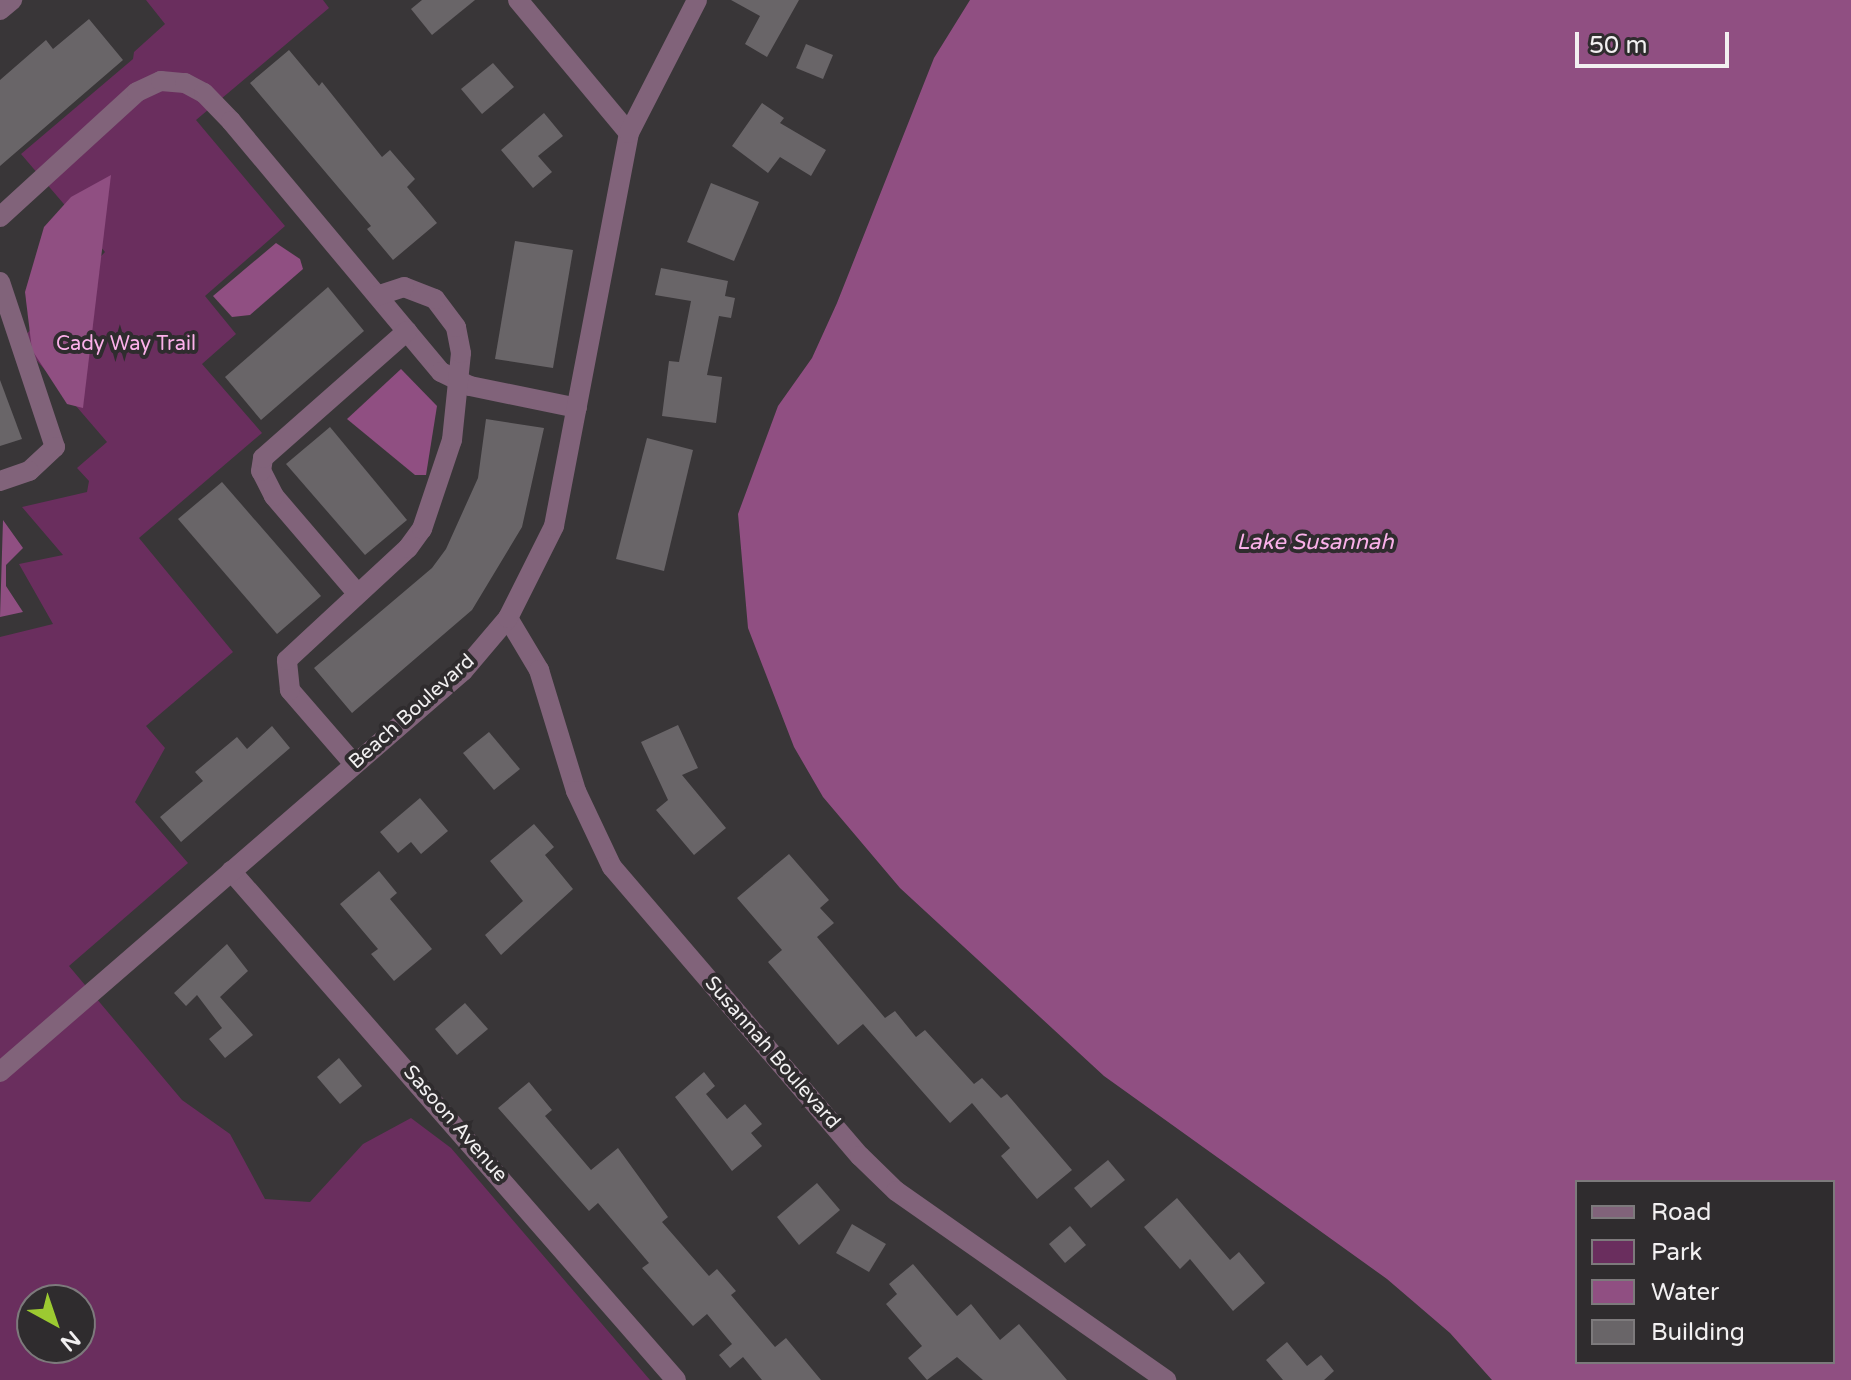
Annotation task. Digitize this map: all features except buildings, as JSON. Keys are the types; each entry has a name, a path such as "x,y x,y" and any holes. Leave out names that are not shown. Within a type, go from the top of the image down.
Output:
{"street":[{"path":"0,10 12,0"},
{"path":"518,0 629,133"},
{"name":"Beach Boulevard","path":"0,1072 463,671 508,618 554,526 629,133 697,0"},
{"path":"0,217 137,92 161,81 185,83 204,93 231,121 441,372 458,381 577,408"},
{"path":"0,282 55,447 29,471 0,481"},
{"path":"354,764 290,690 285,673 287,660 302,640 357,593 422,529 452,440 461,340 435,299 404,287 377,296"},
{"path":"357,593 269,489 261,471 263,458 407,331"},
{"name":"Susannah Boulevard","path":"508,618 539,670 576,791 612,867 840,1133 896,1191 1166,1380"},
{"name":"Sasoon Avenue","path":"231,871 676,1380"}],"green space":[{"name":"Cady Way Trail","path":"146,0 323,0 329,8 196,120 285,226 205,296 236,334 202,364 262,433 139,538 233,652 146,726 165,748 135,802 188,863 69,966 182,1100 230,1134 265,1199 310,1202 363,1144 411,1118 451,1148 650,1380 0,1380 0,637 53,624 19,564 63,555 22,507 87,492 89,481 77,468 107,442 20,341 105,252 21,154 133,59 134,52 165,24"}],"water":[{"name":"Lake Susannah","path":"970,0 1851,0 1851,1380 1492,1380 1450,1333 1387,1279 1104,1076 900,888 823,797 794,747 748,628 738,514 778,406 812,358 837,303 934,58"},
{"path":"111,175 83,408 67,404 32,350 25,292 44,227 71,197"},
{"path":"276,243 300,259 303,269 250,315 232,317 213,296"},
{"path":"401,369 437,406 426,475 415,475 347,419"},
{"path":"3,520 23,548 6,565 6,586 23,612 0,617"}]}
